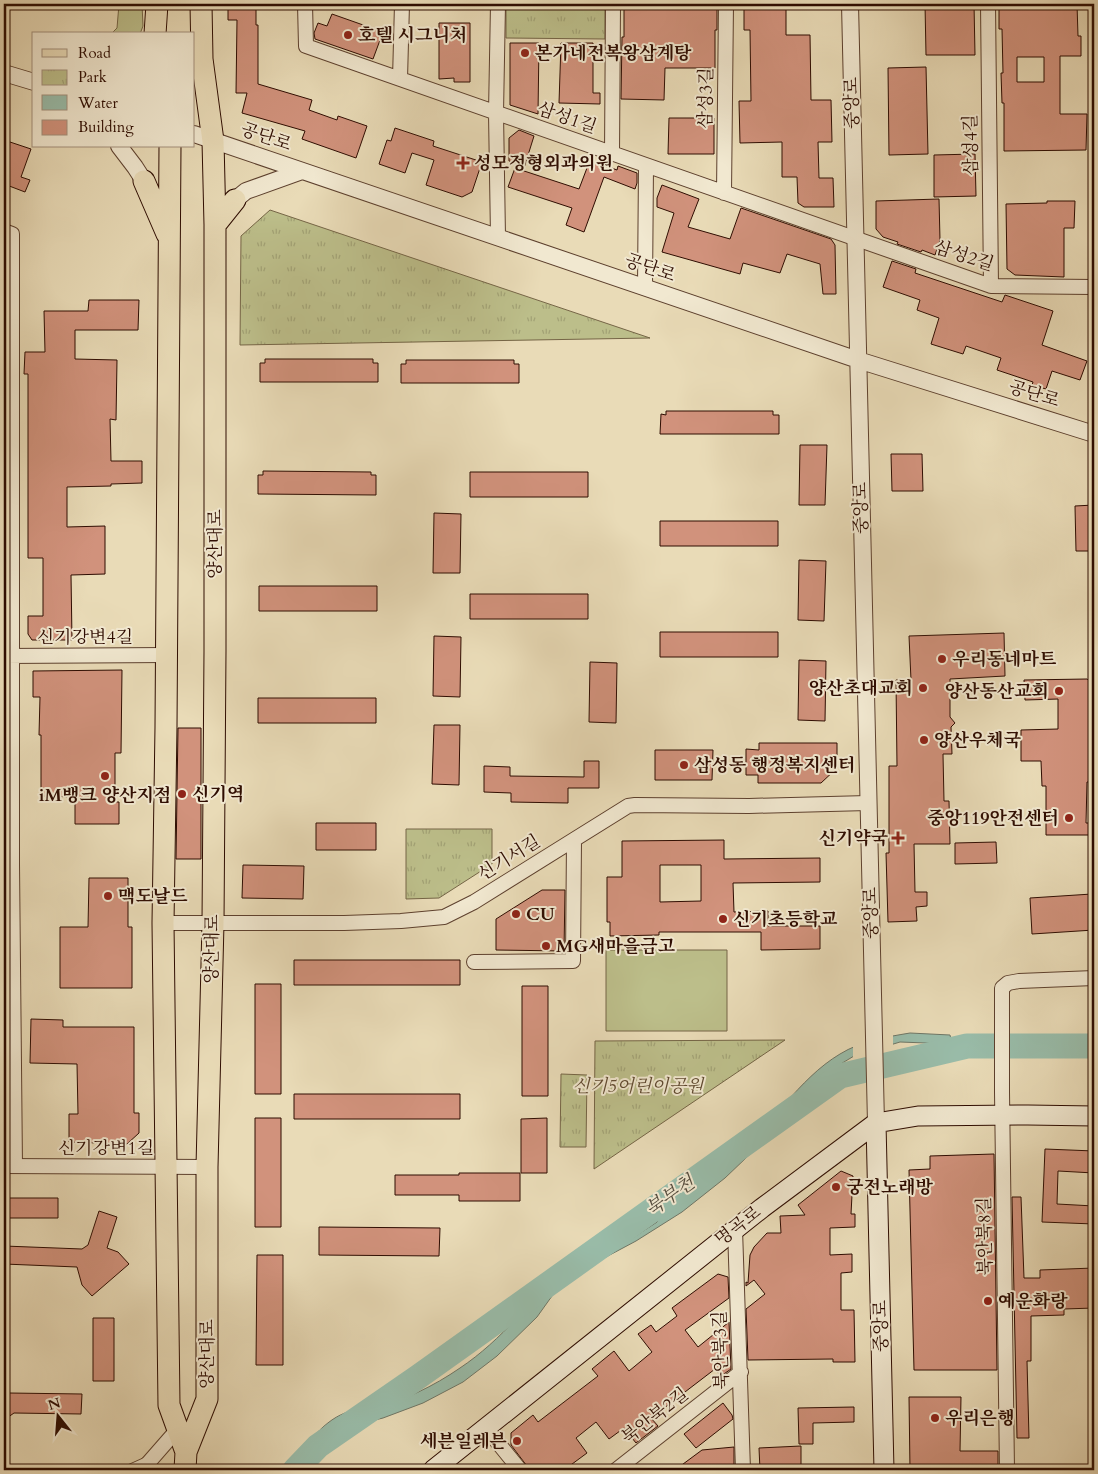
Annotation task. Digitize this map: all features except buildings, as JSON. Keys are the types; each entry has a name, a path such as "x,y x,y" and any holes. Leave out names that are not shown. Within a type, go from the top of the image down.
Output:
{"main road":[{"path":"155,32 157,4"},
{"path":"169,4 169,32"},
{"name":"양산대로","path":"186,1461 207,1399 207,1167 213,923 215,225 204,138 201,4"},
{"name":"양산대로","path":"170,148 163,923 169,1405 186,1461"},
{"path":"144,181 169,238"},
{"path":"215,225 235,200"},
{"name":"명곡로","path":"433,1470 735,1229 876,1123 918,1116 1094,1116"},
{"name":"중앙로","path":"876,1123 884,1470"}],"street":[{"name":"삼성1길","path":"305,4 306,46 855,239"},
{"path":"400,80 402,4"},
{"path":"498,4 496,113 498,237"},
{"path":"612,154 613,4"},
{"name":"삼성3길","path":"724,193 726,4"},
{"name":"중앙로","path":"850,4 876,1123"},
{"name":"삼성4길","path":"988,4 991,286"},
{"path":"4,73 32,81"},
{"name":"공단로","path":"204,138 858,360 1094,434"},
{"path":"121,148 136,167 144,181"},
{"path":"645,288 646,166"},
{"path":"235,200 246,191 302,171"},
{"path":"4,231 12,234 8,656 9,1166"},
{"name":"삼성2길","path":"855,239 991,286 1094,287"},
{"name":"신기강변4길","path":"8,656 166,656"},
{"name":"신기서길","path":"163,923 344,923 444,917 474,902 628,806 749,806 868,803"},
{"path":"474,962 573,961 574,840"},
{"name":"북안북8길","path":"1007,1470 1002,988 1008,983 1019,981 1094,978"},
{"name":"신기강변1길","path":"9,1166 207,1167"},
{"name":"북안북3길","path":"735,1229 743,1470"},
{"name":"북안북2길","path":"616,1470 741,1372"},
{"path":"486,1428 520,1470"},
{"path":"142,1470 177,1430"}],"lane":[{"path":"126,1470 155,1456"}],"green space":[{"path":"119,4 142,4 143,26 141,32 113,32 117,28"},
{"path":"506,4 605,4 605,39 506,38"},
{"path":"270,210 650,338 240,345 241,236"},
{"path":"406,829 492,829 492,864 439,898 406,899"},
{"path":"606,950 727,950 727,1031 606,1031"},
{"name":"신기5어린이공원","path":"785,1040 594,1169 595,1041"},
{"path":"561,1074 587,1075 586,1147 560,1147"}],"water":[{"path":"910,1033 950,1035 952,1044 900,1042 854,1056 834,1068 812,1084 797,1102 790,1116 725,1178 682,1212 636,1241 576,1273 557,1289 537,1317 497,1356 463,1382 423,1403 383,1418 351,1426 299,1470 288,1470 313,1437 336,1417 348,1412 384,1406 407,1397 440,1381 475,1357 510,1326 547,1284 591,1252 674,1199 734,1157 760,1132 811,1076 825,1064 856,1046"}],"pier":[{"path":"893,1033 893,1046 853,1059 853,1044"}],"waterway":[{"name":"북부천","path":"295,1470 318,1446 418,1377 840,1076 967,1046 1094,1046"}],"place":[{"name":"호텔 시그니처","path":"348,35"},
{"name":"본가네전복왕삼계탕","path":"525,53"},
{"name":"성모정형외과의원","path":"463,163"},
{"name":"우리동네마트","path":"942,659"},
{"name":"양산초대교회","path":"923,688"},
{"name":"양산동산교회","path":"1059,691"},
{"name":"양산우체국","path":"924,740"},
{"name":"삼성동 행정복지센터","path":"684,765"},
{"name":"iM뱅크 양산지점","path":"105,776"},
{"name":"신기역","path":"182,794"},
{"name":"중앙119안전센터","path":"1069,818"},
{"name":"신기약국","path":"898,838"},
{"name":"맥도날드","path":"108,896"},
{"name":"CU","path":"516,914"},
{"name":"신기초등학교","path":"723,919"},
{"name":"MG새마을금고","path":"546,946"},
{"name":"궁전노래방","path":"836,1187"},
{"name":"예운화랑","path":"988,1301"},
{"name":"우리은행","path":"935,1418"},
{"name":"세븐일레븐","path":"517,1441"}]}
